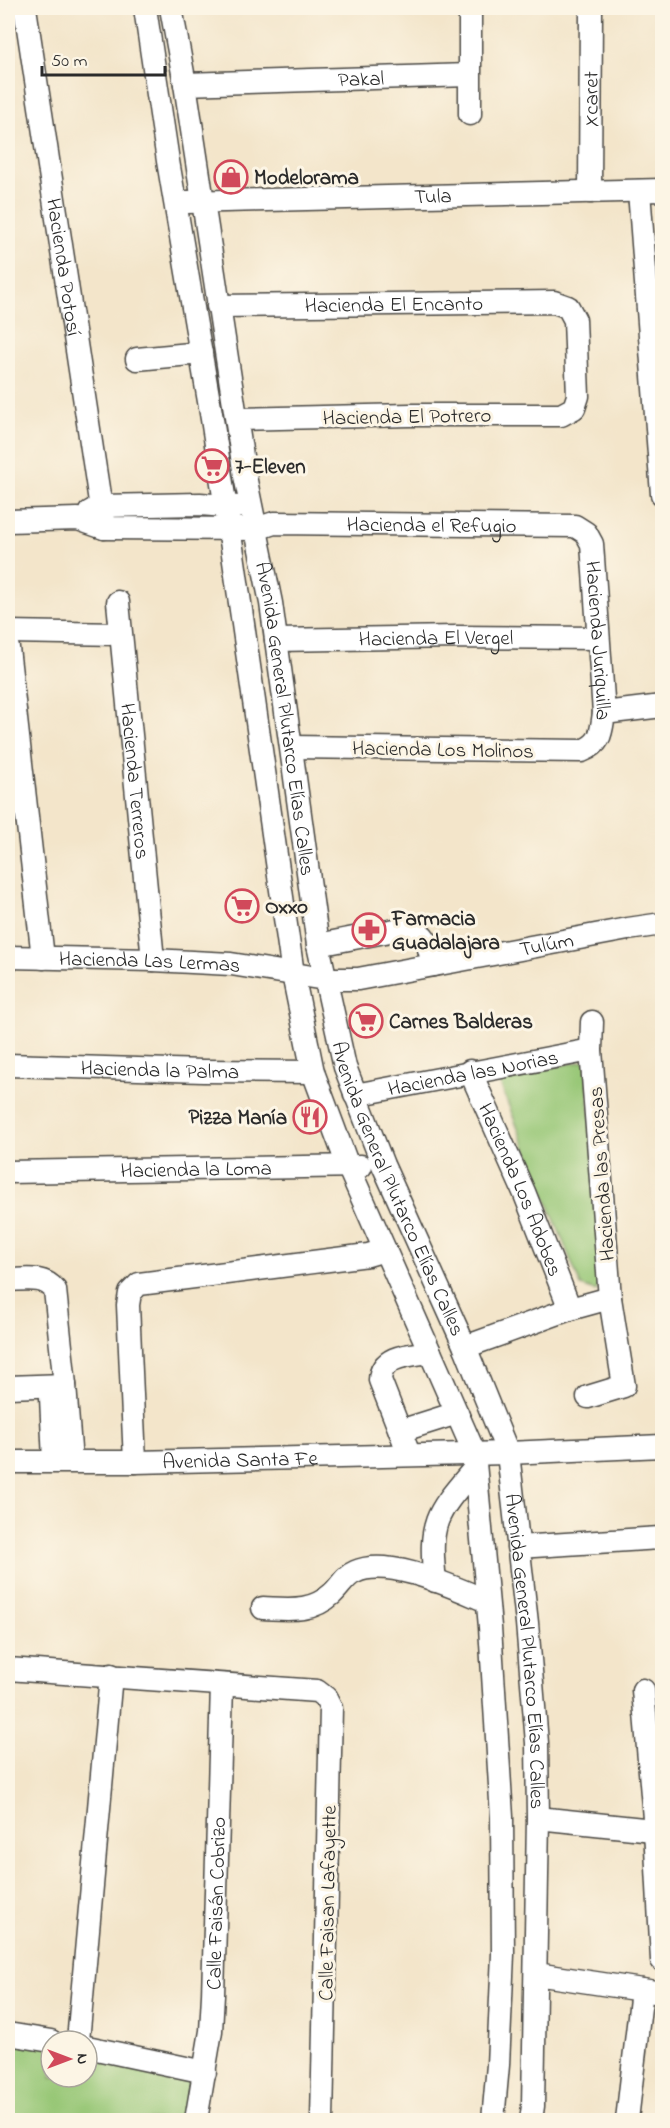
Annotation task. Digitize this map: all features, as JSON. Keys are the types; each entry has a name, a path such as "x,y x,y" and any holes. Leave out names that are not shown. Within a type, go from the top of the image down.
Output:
{"street":[{"name":"Hacienda Potosí","path":"25,8 104,528"},
{"name":"Avenida General Plutarco Elías Calles","path":"145,8 229,528 293,974 313,1072 348,1166 457,1413 475,1460 490,1627 502,1818 502,1954 498,2065 493,2121"},
{"name":"Avenida General Plutarco Elías Calles","path":"171,8 238,419 245,476 261,520 318,945 345,1067 383,1165 465,1347 508,1453 527,1623 537,1743 536,1974 532,2113"},
{"path":"470,8 470,114"},
{"name":"Xcaret","path":"590,192 591,8"},
{"name":"Pakal","path":"185,84 469,75"},
{"name":"Tula","path":"175,202 663,190"},
{"path":"639,191 663,494"},
{"name":"Hacienda El Encanto","path":"218,306 554,302 568,307 575,320 578,396 573,408"},
{"path":"138,358 201,352"},
{"name":"Hacienda El Potrero","path":"238,419 410,415 561,415 573,408"},
{"path":"78,519 101,506 200,504 225,506 261,520"},
{"path":"8,521 78,519 104,528 229,528 261,520"},
{"name":"Hacienda el Refugio","path":"261,520 575,526 586,533"},
{"name":"Hacienda Juriquilla","path":"586,533 592,544 604,712 600,737 594,746"},
{"name":"Hacienda Terreros","path":"118,602 153,960"},
{"path":"240,608 271,603"},
{"path":"8,632 120,634"},
{"name":"Hacienda El Vergel","path":"276,640 457,637 598,638"},
{"path":"8,648 43,958"},
{"path":"604,712 663,706"},
{"name":"Hacienda Los Molinos","path":"292,747 582,751 594,746"},
{"name":"Tulúm","path":"325,979 358,979 663,924"},
{"path":"318,945 394,930 418,931 424,936 429,947 433,965"},
{"name":"Hacienda Las Lermas","path":"8,957 231,964 325,979"},
{"name":"Hacienda las Presas","path":"588,1397 624,1386 610,1298 591,1050 592,1022"},
{"name":"Hacienda las Norias","path":"355,1095 470,1071 591,1050"},
{"name":"Hacienda la Palma","path":"8,1065 313,1072"},
{"name":"Hacienda Los Adobes","path":"470,1071 524,1192 570,1309"},
{"name":"Hacienda la Loma","path":"8,1172 383,1165"},
{"path":"135,1462 128,1305 130,1293 139,1284 385,1250"},
{"path":"8,1280 43,1280 50,1282 55,1290 62,1461"},
{"path":"465,1347 570,1309 610,1298"},
{"path":"409,1454 380,1380 380,1371 385,1363 395,1358 430,1352"},
{"path":"8,1387 58,1386"},
{"path":"400,1431 457,1413"},
{"name":"Avenida Santa Fe","path":"8,1462 135,1462 409,1454 475,1460 508,1453 663,1446"},
{"path":"435,1581 432,1549 434,1527 446,1503 475,1460"},
{"path":"518,1548 660,1538"},
{"path":"263,1608 300,1610 318,1605 332,1594 349,1575 360,1570 390,1567 487,1601"},
{"path":"490,1627 527,1623"},
{"path":"8,1669 222,1685"},
{"path":"79,2029 111,1675"},
{"name":"Calle Faisan Lafayette","path":"222,1685 317,1691 326,1698 331,1708 322,2121"},
{"name":"Calle Faisán Cobrizo","path":"196,2121 211,2031 222,1685"},
{"path":"643,1690 659,1830 663,1960"},
{"path":"538,1818 659,1830"},
{"path":"536,1974 652,1992 627,2121"},
{"path":"8,2034 39,2039"},
{"path":"99,2050 205,2072"},
{"path":"498,2065 512,2069 520,2075 532,2113"}],"green space":[{"path":"586,1061 603,1277 596,1291 581,1286 497,1076"},
{"path":"8,2034 39,2039 39,2089 99,2089 99,2050 205,2072 196,2120 8,2120"}],"place":[{"name":"Modelorama","path":"231,177"},
{"name":"7-Eleven","path":"212,466"},
{"name":"Oxxo","path":"242,906"},
{"name":"Farmacia Guadalajara","path":"369,930"},
{"name":"Carnes Balderas","path":"366,1021"},
{"name":"Pizza Manía","path":"310,1117"}]}
